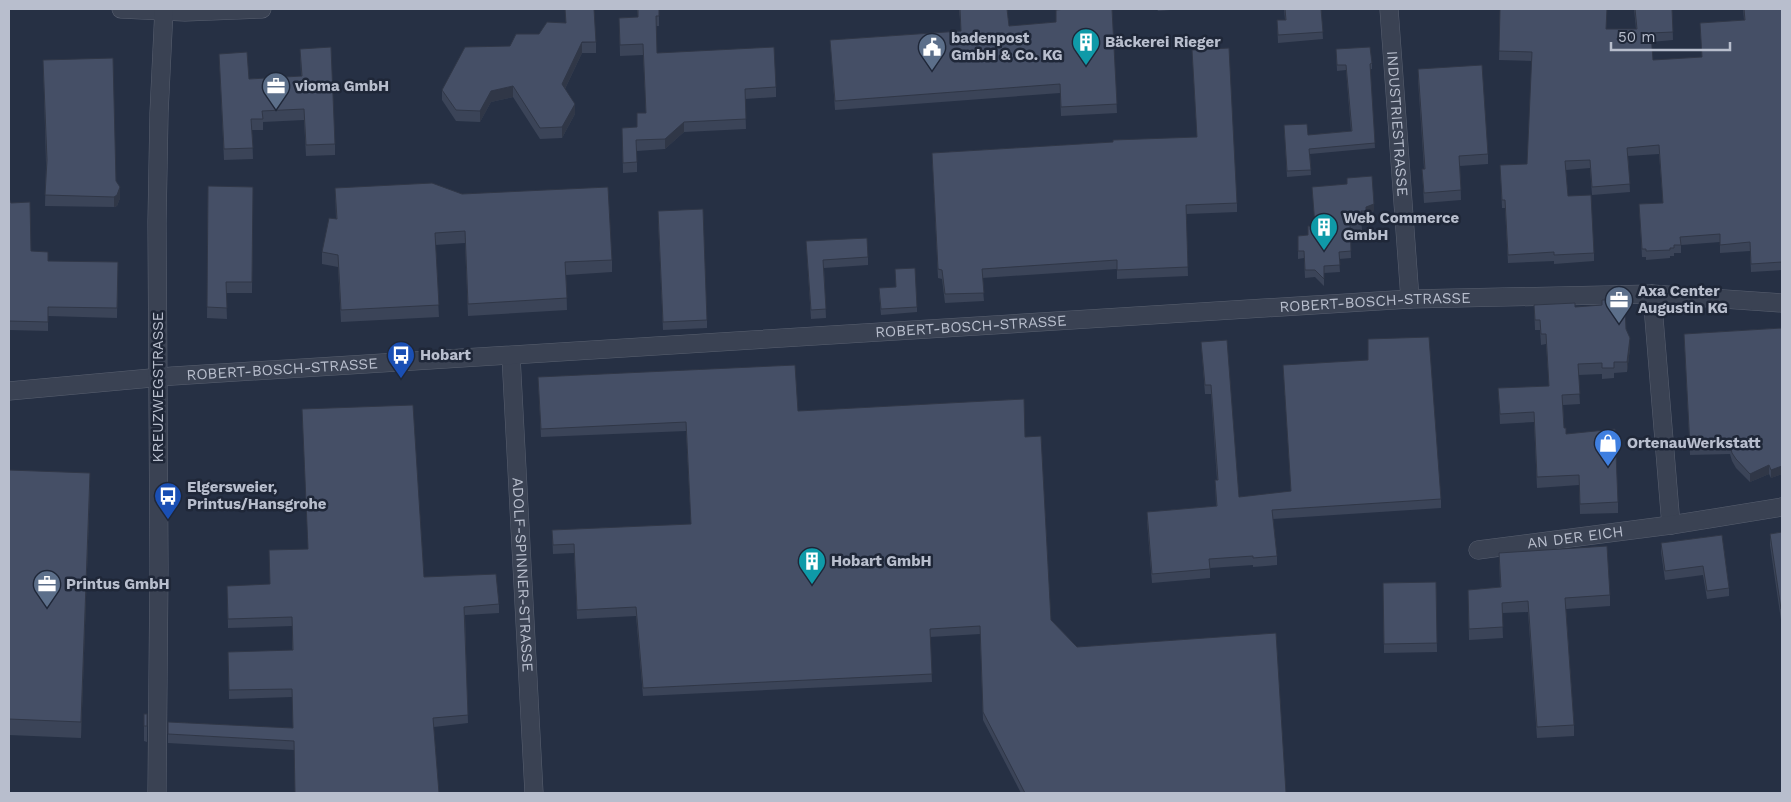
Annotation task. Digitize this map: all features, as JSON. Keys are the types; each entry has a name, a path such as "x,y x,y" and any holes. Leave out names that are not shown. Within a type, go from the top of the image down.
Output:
{"street":[{"path":"121,9 164,9 186,12 262,9"},
{"name":"KREUZWEGSTRASSE","path":"157,793 158,212 159,113 164,9"},
{"name":"INDUSTRIESTRASSE","path":"1389,9 1410,299"},
{"path":"1652,294 1671,524"},
{"name":"ROBERT-BOSCH-STRASSE","path":"9,391 158,378 1410,299 1652,294 1782,303"},
{"name":"ADOLF-SPINNER-STRASSE","path":"510,356 534,793"},
{"name":"AN DER EICH","path":"1478,550 1782,507"}],"building":[{"path":"565,9 594,9 596,42 582,42 562,84 575,104 562,127 540,128 513,86 491,91 480,111 456,110 442,90 465,47 510,46 516,34 539,34 547,22 566,23"},
{"path":"638,9 659,9 659,16 656,16 657,53 774,47 776,87 745,89 746,119 684,122 665,139 636,140 637,162 623,163 622,128 637,127 637,113 646,113 643,44 620,45 619,18 638,17"},
{"path":"960,9 1007,9 1009,26 1056,22 1056,10 1112,9 1117,104 1061,107 1060,84 835,101 830,40 961,31"},
{"path":"1285,9 1321,9 1323,32 1278,35 1277,20 1286,20"},
{"path":"1500,9 1607,9 1606,29 1637,29 1635,9 1672,9 1673,32 1651,33 1653,60 1702,57 1700,23 1745,20 1744,9 1782,9 1782,262 1751,264 1750,242 1720,245 1720,234 1680,237 1681,245 1674,245 1674,248 1670,248 1670,250 1646,251 1646,249 1642,249 1639,204 1663,203 1659,145 1627,148 1630,184 1592,187 1590,160 1565,161 1568,196 1591,195 1594,253 1554,255 1554,252 1508,255 1505,200 1502,200 1500,165 1527,164 1532,52 1499,51"},
{"path":"331,47 335,144 306,145 304,109 262,111 263,119 251,119 253,148 224,149 219,54 247,52 249,79 302,76 300,49"},
{"path":"1370,47 1375,143 1309,149 1311,170 1287,171 1284,125 1307,124 1308,135 1352,131 1346,65 1337,65 1336,49"},
{"path":"1229,48 1237,203 1186,205 1188,267 1117,270 1117,260 982,269 984,293 945,294 942,270 938,269 932,153 1113,142 1113,140 1197,137 1192,50"},
{"path":"113,58 116,181 120,187 117,195 114,197 45,195 47,160 43,60"},
{"path":"1482,65 1488,154 1459,156 1461,190 1424,193 1422,169 1425,169 1418,69"},
{"path":"1372,176 1374,204 1366,207 1366,211 1361,211 1362,223 1350,224 1351,251 1339,252 1340,265 1324,266 1324,279 1315,270 1305,270 1304,251 1298,251 1298,236 1308,235 1308,226 1315,226 1312,187 1347,184 1347,178"},
{"path":"432,183 462,194 608,187 612,260 565,262 567,298 468,304 465,231 435,233 439,305 341,310 338,255 322,252 329,218 337,219 335,188"},
{"path":"208,186 253,187 252,282 226,282 227,308 207,307"},
{"path":"9,198 11,203 30,202 31,251 48,252 48,261 118,262 117,308 48,307 48,322 9,321"},
{"path":"703,209 707,320 663,322 658,211"},
{"path":"867,238 868,257 823,260 826,309 811,310 806,241"},
{"path":"915,268 917,307 881,309 879,288 896,287 895,269"},
{"path":"1602,300 1614,300 1615,306 1625,306 1626,329 1630,338 1627,362 1614,362 1614,368 1602,368 1602,363 1578,364 1580,394 1562,395 1564,428 1566,428 1566,434 1615,429 1618,502 1580,504 1579,475 1537,477 1534,412 1500,414 1498,388 1549,386 1546,334 1541,334 1540,320 1535,320 1534,305 1575,303 1575,307 1602,305"},
{"path":"1782,328 1782,466 1771,470 1769,465 1750,474 1736,459 1730,445 1690,447 1684,334"},
{"path":"1429,337 1441,499 1272,510 1277,556 1209,559 1210,569 1152,574 1147,512 1217,506 1215,480 1218,480 1211,385 1205,385 1201,342 1227,340 1239,497 1291,491 1283,365 1368,360 1368,339"},
{"name":"Hobart GmbH","path":"795,365 798,411 1024,399 1025,437 1041,436 1051,620 1077,647 1276,633 1286,793 1025,793 983,712 980,626 930,629 932,674 643,688 636,607 577,610 574,544 553,545 552,530 691,524 686,422 541,429 538,377"},
{"path":"413,405 424,577 496,574 499,604 464,607 468,715 433,718 439,793 295,793 294,741 168,734 168,722 293,728 292,689 229,690 228,652 293,650 292,617 228,619 227,586 270,584 269,550 308,549 302,409"},
{"name":"Printus GmbH","path":"9,470 90,473 81,722 9,719"},
{"path":"1782,532 1782,608 1781,609 1770,534"},
{"path":"1722,535 1729,588 1707,591 1703,566 1665,571 1661,543"},
{"path":"1607,546 1610,595 1565,598 1574,725 1537,727 1528,601 1502,603 1503,627 1469,629 1468,590 1501,587 1499,553"},
{"path":"1436,582 1437,643 1384,644 1383,583"},
{"path":"144,714 147,714 147,726 144,726"}],"place":[{"name":"Bäckerei Rieger","path":"1086,66"},
{"name":"badenpost GmbH & Co. KG","path":"932,71"},
{"name":"vioma GmbH","path":"276,110"},
{"name":"Web Commerce GmbH","path":"1324,251"},
{"name":"Axa Center Augustin KG","path":"1619,324"},
{"name":"Hobart","path":"401,379"},
{"name":"OrtenauWerkstatt","path":"1608,467"},
{"name":"Elgersweier, Printus/Hansgrohe","path":"168,520"},
{"name":"Hobart GmbH","path":"812,585"},
{"name":"Printus GmbH","path":"47,608"}]}
